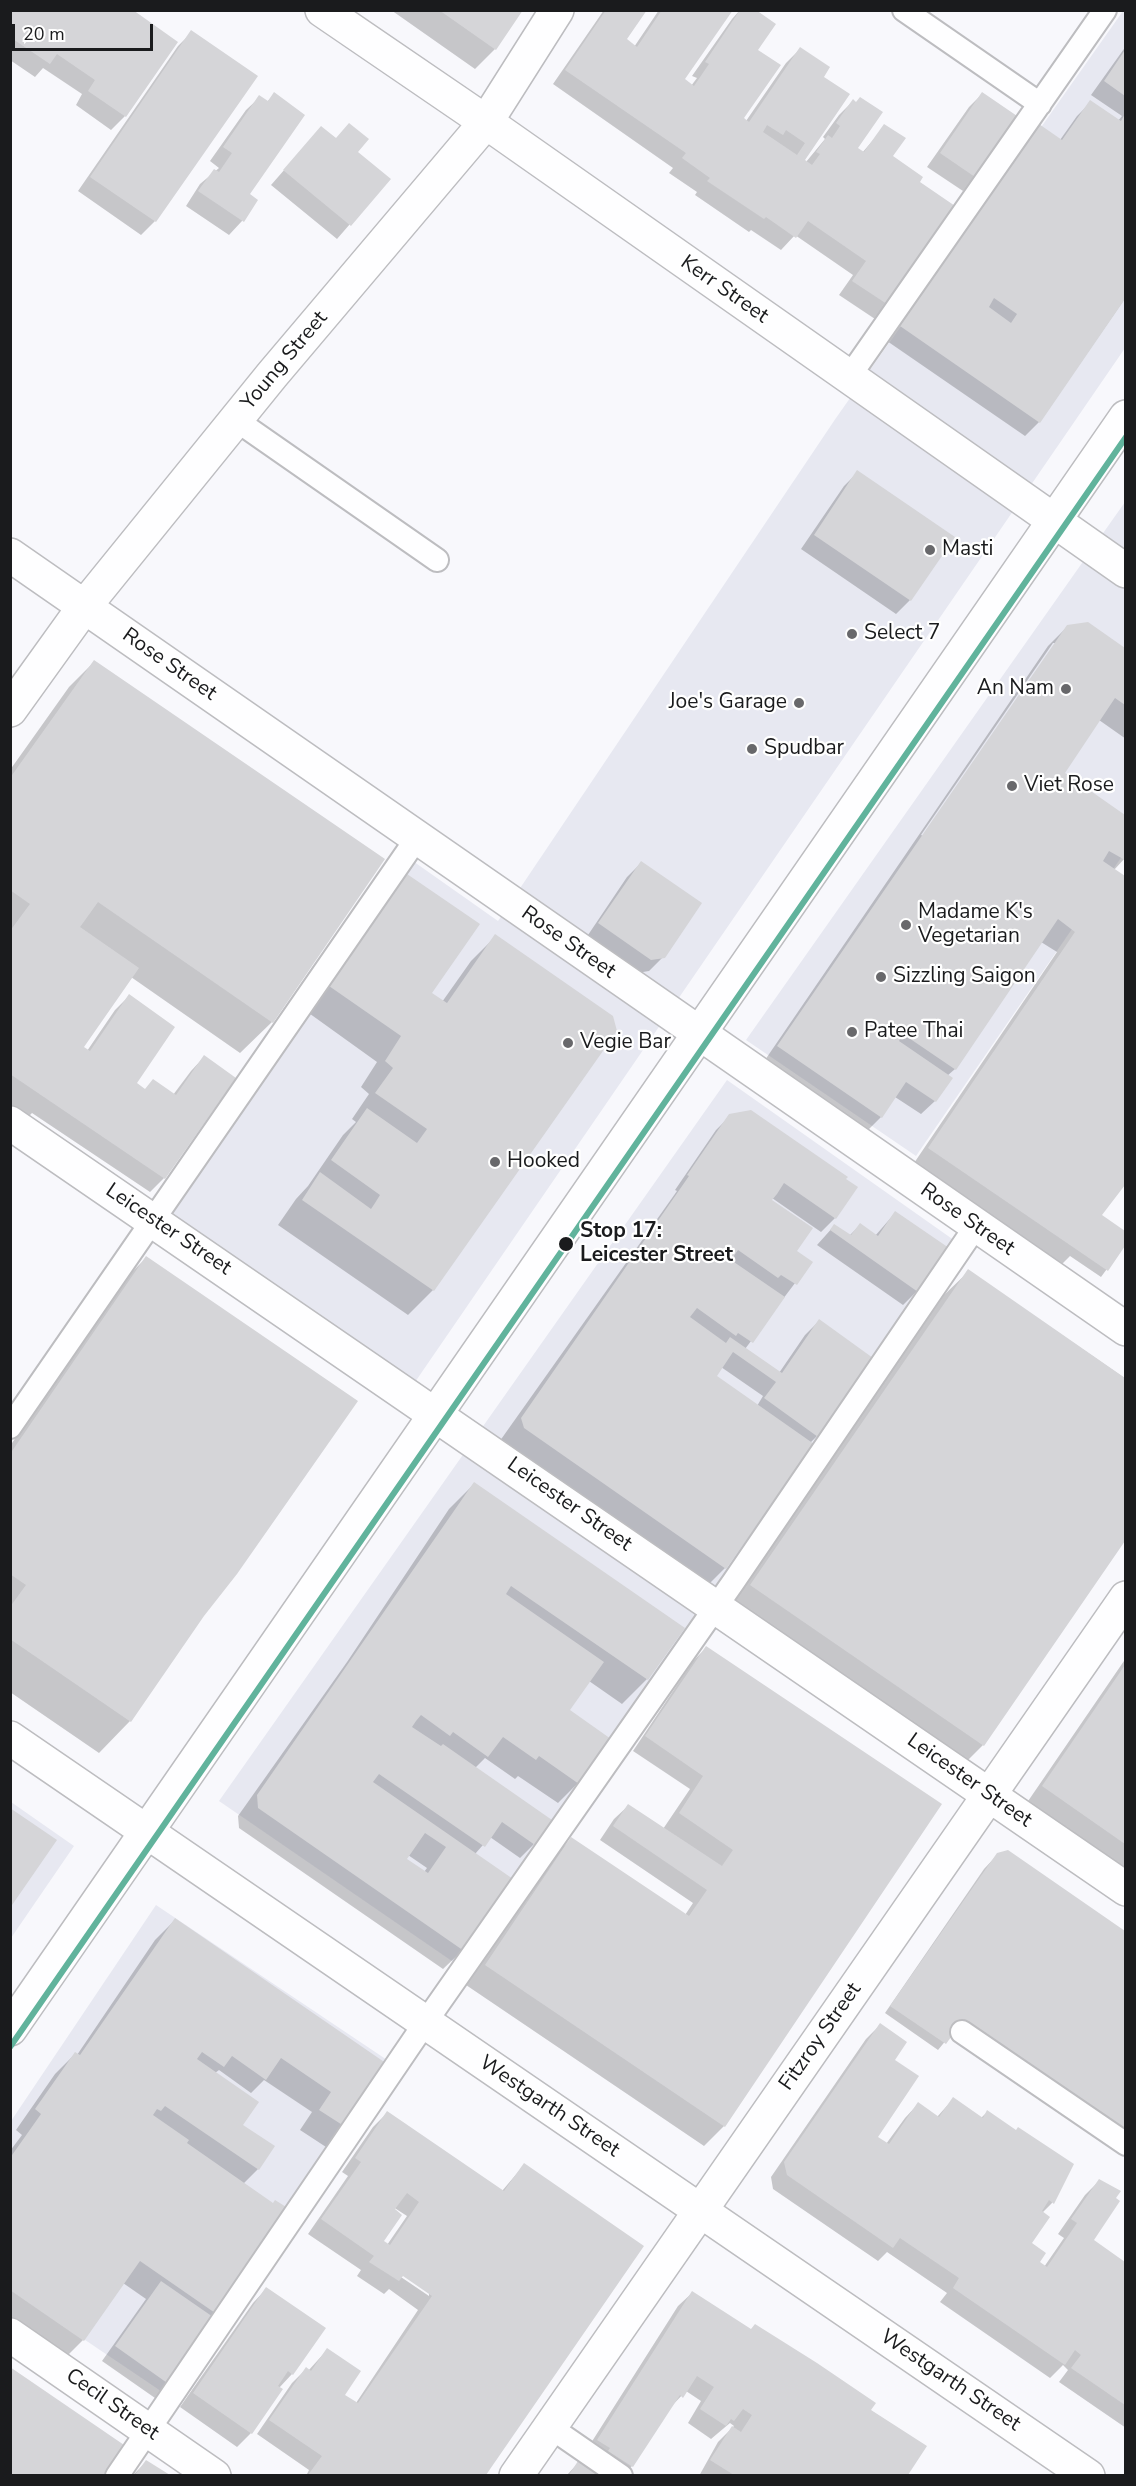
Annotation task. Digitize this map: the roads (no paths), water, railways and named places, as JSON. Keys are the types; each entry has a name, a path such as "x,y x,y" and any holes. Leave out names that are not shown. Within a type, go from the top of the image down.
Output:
{"street":[{"name":"Kerr Street","path":"321,10 486,122 1125,571"},
{"name":"Young Street","path":"10,710 84,607 236,420 486,122 556,10"},
{"path":"10,2029 1125,417"},
{"name":"Rose Street","path":"10,555 1125,1329"},
{"name":"Leicester Street","path":"10,1123 1125,1889"},
{"name":"Fitzroy Street","path":"516,2475 988,1795 1122,1610"},
{"name":"Westgarth Street","path":"10,1738 1088,2475"},
{"name":"Cecil Street","path":"10,2335 214,2475"}],"lane":[{"path":"904,10 1040,104"},
{"path":"849,377 1105,10"},
{"path":"236,420 437,560"},
{"path":"10,1427 19,1398 152,1220 417,838"},
{"path":"117,2475 425,2023 716,1607 976,1226"},
{"path":"962,2032 1125,2144"},
{"path":"550,2427 621,2475"}],"place":[{"name":"Masti","path":"930,550"},
{"name":"Select 7","path":"852,634"},
{"name":"An Nam","path":"1066,689"},
{"name":"Joe's Garage","path":"799,703"},
{"name":"Spudbar","path":"752,749"},
{"name":"Viet Rose","path":"1012,786"},
{"name":"Madame K's Vegetarian","path":"906,925"},
{"name":"Sizzling Saigon","path":"881,977"},
{"name":"Patee Thai","path":"852,1032"},
{"name":"Vegie Bar","path":"568,1043"},
{"name":"Hooked","path":"495,1162"},
{"name":"Stop 17: Leicester Street","path":"566,1244"}]}
